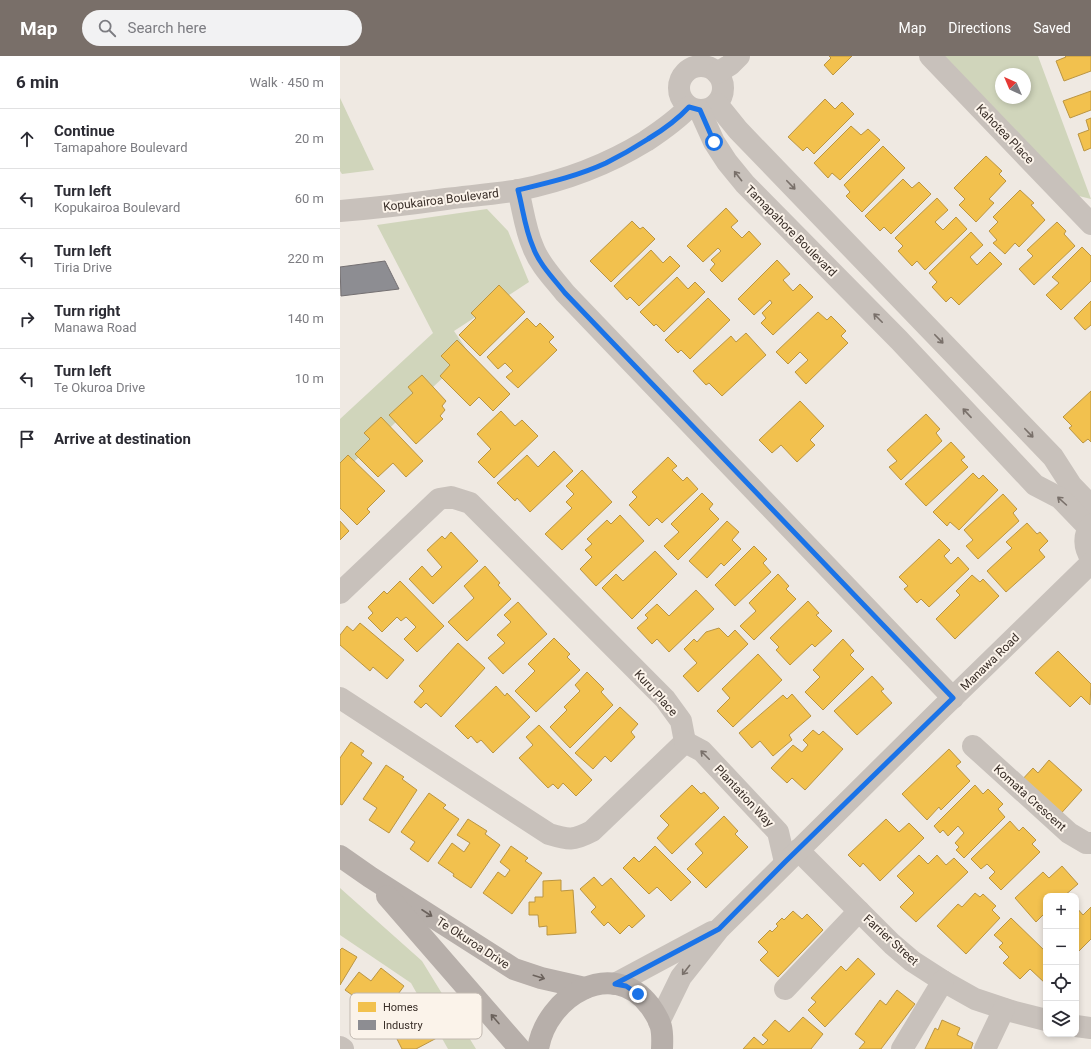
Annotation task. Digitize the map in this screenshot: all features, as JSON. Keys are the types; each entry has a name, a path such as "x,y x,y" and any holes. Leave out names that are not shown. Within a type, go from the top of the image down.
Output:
{"main road":[{"name":"Te Okuroa Drive","path":"340,856 370,877 514,969 541,978 586,988"},
{"name":"Te Okuroa Drive","path":"370,877 471,993"},
{"name":"Te Okuroa Drive","path":"538,1049 539,1041 549,1018 560,1004 572,994 598,984 615,984 626,986 638,994 651,1008 664,1038"},
{"name":"Te Okuroa Drive","path":"482,1005 520,1049"}],"street":[{"path":"739,56 730,65 698,66 684,64 679,90 683,102 702,107 738,130 1053,458 1071,485 1091,506"},
{"name":"Kahotea Place","path":"930,56 1087,215"},
{"path":"702,107 723,92 721,78 712,65"},
{"name":"Kopukairoa Boulevard","path":"340,211 518,190 550,182 604,164 630,151 658,133 682,114 702,107"},
{"name":"Tamapahore Boulevard","path":"702,107 714,142 744,184 899,340 1036,485 1060,498 1090,527"},
{"path":"518,190 533,249 565,293 953,698"},
{"path":"899,340 920,319"},
{"name":"Kuru Place","path":"340,593 439,499 451,497 470,503 665,699 680,721 685,742"},
{"path":"1090,527 1085,545 1091,558"},
{"name":"Manawa Road","path":"664,1038 681,977 719,929 791,856 1091,563"},
{"path":"340,698 549,834 567,839 582,836 592,831 685,742"},
{"name":"Plantation Way","path":"685,742 702,751 778,832 791,856"},
{"name":"Komata Crescent","path":"973,746 1069,833 1086,843 1091,843"},
{"name":"Farrier Street","path":"791,856 859,911 892,944 912,961 943,982 975,999 1004,1009 1043,1019"},
{"path":"785,989 859,911"},
{"name":"Manawa Road","path":"615,984 719,929"},
{"path":"902,1049 943,982"},
{"path":"985,1049 1004,1009"},
{"path":"1079,1026 1091,1028"}],"green space":[{"path":"942,56 1038,56 1091,199 1079,196"},
{"path":"340,98 374,170 342,174 340,171"},
{"path":"487,209 508,231 529,282 454,331 469,353 340,475 340,419 433,333 377,225"},
{"path":"340,888 422,961 442,993 417,993 411,983 340,935"},
{"path":"442,1039 470,1039 476,1049 448,1049"}],"building: Homes":[{"path":"829,56 852,56 833,75 824,65 831,58"},
{"path":"1065,56 1091,56 1091,71 1064,81 1056,61 1066,57"},
{"path":"1091,91 1091,110 1070,118 1063,101"},
{"path":"825,99 835,109 842,102 854,114 814,154 807,147 803,151 788,137"},
{"path":"1091,118 1091,148 1084,151 1078,134 1089,130 1086,120"},
{"path":"851,126 861,135 868,129 880,140 840,180 832,173 828,178 814,163"},
{"path":"883,146 905,168 862,212 846,196 850,192 844,185"},
{"path":"986,156 1002,171 999,174 1006,181 989,199 994,203 976,222 959,205 965,199 954,188"},
{"path":"903,179 912,188 919,182 931,194 891,234 884,227 880,231 865,216"},
{"path":"1020,190 1034,203 1031,205 1045,220 1019,247 1015,243 1005,254 993,243 997,240 989,231 998,222 993,217"},
{"path":"937,198 948,210 935,222 943,230 956,217 967,229 925,270 917,261 912,266 898,251 903,246 895,238"},
{"path":"726,208 738,221 731,227 742,238 749,231 761,244 722,282 710,270 715,264 711,260 721,251 718,248 703,262 687,246"},
{"path":"632,221 640,229 643,227 655,239 611,282 590,261"},
{"path":"1057,222 1066,231 1064,234 1075,246 1034,285 1019,269 1033,256 1027,250"},
{"path":"971,232 983,245 970,257 977,265 990,252 1002,264 959,305 951,297 946,302 932,287 937,282 929,273"},
{"path":"1082,247 1091,256 1091,281 1061,310 1046,295 1059,283 1052,277"},
{"path":"651,250 663,263 670,256 680,266 639,306 630,297 627,300 614,286"},
{"path":"777,260 790,274 783,280 793,291 800,284 813,297 773,335 761,323 766,318 762,313 772,303 770,300 754,315 738,299"},
{"path":"677,277 688,289 695,282 705,292 664,332 656,324 654,326 640,312"},
{"path":"499,285 525,312 480,356 459,335 476,318 471,313"},
{"path":"708,298 730,320 690,359 681,350 678,353 665,340"},
{"path":"1091,301 1091,325 1085,330 1074,318"},
{"path":"818,312 827,320 831,316 846,331 841,336 848,343 806,384 795,372 808,360 800,352 788,364 776,352"},
{"path":"527,318 536,327 540,323 554,337 549,342 557,350 518,388 506,377 513,371 505,363 498,369 487,357"},
{"path":"746,333 766,355 722,396 709,383 706,385 693,371 731,336 736,342"},
{"path":"457,340 510,394 493,411 479,397 470,406 440,376 450,365 441,356"},
{"path":"422,375 446,401 442,406 445,410 440,416 443,419 416,444 389,415 413,393 408,387"},
{"path":"1091,391 1091,442 1088,439 1083,443 1069,428 1072,426 1063,417"},
{"path":"800,401 824,426 810,440 815,445 797,462 781,445 772,453 759,440"},
{"path":"501,411 515,426 522,420 538,436 494,478 478,462 491,449 477,434"},
{"path":"926,414 940,429 936,433 942,441 901,480 889,467 897,461 887,450"},
{"path":"381,417 423,461 406,477 393,463 378,477 355,454 370,439 364,433"},
{"path":"951,442 965,457 961,460 968,467 926,506 905,484"},
{"path":"554,451 573,471 530,512 517,498 515,501 497,483 527,455 538,467"},
{"path":"348,455 385,491 367,509 370,512 357,525 340,508 340,463"},
{"path":"668,457 677,466 672,470 683,481 687,477 698,489 662,523 657,518 649,526 629,505 637,497 632,492"},
{"path":"582,470 612,502 562,550 545,534 572,508 566,502 574,494 566,486"},
{"path":"973,473 979,479 983,475 998,490 959,530 950,522 947,526 933,512"},
{"path":"702,493 713,504 709,509 719,519 678,560 664,546 679,532 671,524"},
{"path":"1003,494 1017,509 1013,513 1019,521 978,559 966,546 973,540 964,530"},
{"path":"620,515 644,541 596,586 580,569 592,557 585,550 592,544 587,539 607,520 611,524"},
{"path":"340,521 349,531 340,540"},
{"path":"727,521 739,532 732,540 741,549 724,566 721,563 707,578 689,561"},
{"path":"1027,523 1037,534 1040,532 1048,541 1039,550 1045,557 1006,592 987,571 1012,548 1006,542"},
{"path":"451,532 478,561 433,604 409,579 422,566 432,577 442,567 427,550 442,536 445,539"},
{"path":"939,539 950,550 944,556 951,564 958,557 969,569 929,607 921,599 917,603 904,589 908,586 899,577"},
{"path":"754,546 767,559 763,563 771,572 735,606 715,585"},
{"path":"655,551 677,574 632,619 602,588 616,574 623,581"},
{"path":"485,566 500,583 498,585 511,599 467,641 448,622 474,598 464,586"},
{"path":"778,574 789,586 786,589 796,599 754,640 740,626 756,611 749,603"},
{"path":"972,575 980,582 983,579 999,596 955,639 936,619 960,595 956,591"},
{"path":"400,581 444,626 417,652 404,639 416,627 406,617 401,621 397,617 382,632 368,618 373,613 368,607 384,591 387,594"},
{"path":"696,590 714,609 669,652 657,639 652,644 637,628 648,618 645,615 657,604 669,616"},
{"path":"808,601 819,613 816,615 832,631 815,647 812,644 790,665 776,650 779,647 770,638"},
{"path":"518,602 547,634 503,674 488,658 505,643 497,635 511,622 504,615"},
{"path":"360,623 404,660 387,679 373,667 370,671 340,645 340,635 347,626 353,631"},
{"path":"719,628 728,637 735,630 748,644 698,692 683,676 697,663 684,649 694,639 697,642 706,632"},
{"path":"554,638 570,654 567,657 580,670 536,712 515,691 535,671 528,664"},
{"path":"843,639 854,651 850,655 864,669 823,710 805,692 820,677 813,670"},
{"path":"458,643 485,668 441,717 426,703 421,708 414,702 424,691 419,686"},
{"path":"1058,651 1091,684 1090,705 1081,696 1070,707 1035,673"},
{"path":"758,654 782,680 733,727 717,711 730,698 722,689"},
{"path":"587,672 604,689 601,692 613,705 570,748 550,727 567,710 564,707 580,691 575,685"},
{"path":"872,676 884,689 881,691 892,703 857,735 834,711"},
{"path":"496,686 505,696 507,693 530,717 493,753 481,740 477,743 471,736 468,739 455,726"},
{"path":"792,694 811,716 789,735 792,740 773,756 760,741 752,748 739,733 783,695 787,699"},
{"path":"620,707 638,724 631,732 635,737 611,762 605,756 593,769 575,753"},
{"path":"539,725 592,780 576,796 563,783 558,789 553,784 548,788 519,758 533,745 526,737"},
{"path":"813,730 819,735 823,731 843,749 805,790 792,778 787,783 771,768 793,745 802,752 808,745 803,740"},
{"path":"351,742 364,751 361,755 372,763 342,805 340,804 340,758"},
{"path":"949,749 961,762 956,766 970,781 941,810 939,807 927,820 902,794"},
{"path":"1049,760 1082,790 1057,818 1019,783 1033,768 1038,773"},
{"path":"386,765 404,777 402,779 417,790 389,833 369,820 377,808 363,799"},
{"path":"692,785 701,794 704,792 719,808 672,854 657,838 669,825 660,816"},
{"path":"975,785 983,794 988,789 1003,804 998,809 1005,817 964,858 956,850 959,847 955,843 964,833 958,826 948,836 943,830 940,833 934,826"},
{"path":"429,793 446,805 443,808 459,819 428,862 410,849 415,842 401,832"},
{"path":"724,816 738,831 735,834 748,847 706,888 687,869 703,853 695,844"},
{"path":"468,819 487,831 485,834 500,845 471,888 453,876 454,874 438,863 452,843 464,852 470,843 457,835"},
{"path":"886,819 899,832 909,823 924,838 880,881 863,863 860,867 848,855"},
{"path":"1010,821 1019,831 1023,827 1036,840 1032,844 1040,852 1001,890 989,878 995,872 987,864 981,869 971,859"},
{"path":"511,846 528,858 525,861 542,873 512,914 483,893 498,872 505,877 510,870 500,862"},
{"path":"655,846 691,882 671,901 657,887 649,894 623,868 634,857 639,862"},
{"path":"919,855 928,864 937,855 946,865 954,858 968,872 916,922 900,907 914,893 897,876"},
{"path":"1062,866 1078,884 1068,893 1043,893 1043,915 1036,922 1015,898 1043,872 1049,878"},
{"path":"594,877 602,886 611,878 645,916 632,928 629,925 620,934 608,922 604,926 591,912 596,907 580,889"},
{"path":"561,880 561,891 573,890 576,933 547,935 547,926 539,927 538,915 529,915 529,902 535,902 535,897 543,897 543,881"},
{"path":"975,893 980,897 983,894 996,906 992,910 1000,918 966,954 937,926 958,904 962,907"},
{"path":"1091,907 1091,939 1079,951 1079,910 1083,915"},
{"path":"793,911 802,919 807,914 823,930 778,977 760,960 768,952 758,942 770,930 772,932 778,926 776,924 782,918 784,920"},
{"path":"1011,918 1043,949 1043,981 1030,969 1020,979 1003,963 1009,957 999,947 1003,943 994,935"},
{"path":"342,948 357,957 340,985 340,950"},
{"path":"858,958 875,974 825,1027 808,1010 816,1002 811,998 841,966 846,971"},
{"path":"381,968 404,986 399,993 350,994 345,990 359,972 371,981"},
{"path":"897,990 915,1004 881,1049 859,1049 865,1042 855,1034 880,1000 886,1005"},
{"path":"803,1017 823,1034 811,1049 743,1049 754,1037 763,1045 768,1040 762,1035 775,1020 789,1032"},
{"path":"942,1020 960,1028 957,1035 973,1043 971,1049 925,1049 935,1028 938,1030"},
{"path":"397,1039 435,1039 416,1049 402,1049"}],"building: Industry":[{"path":"385,261 399,289 341,296 340,267"}],"route":[{"path":"638,994 626,986 615,984 691,942 719,929 785,862 953,698 565,293 533,249 518,190 580,173 604,164 630,151 658,133 689,107 700,110 714,142"}]}
